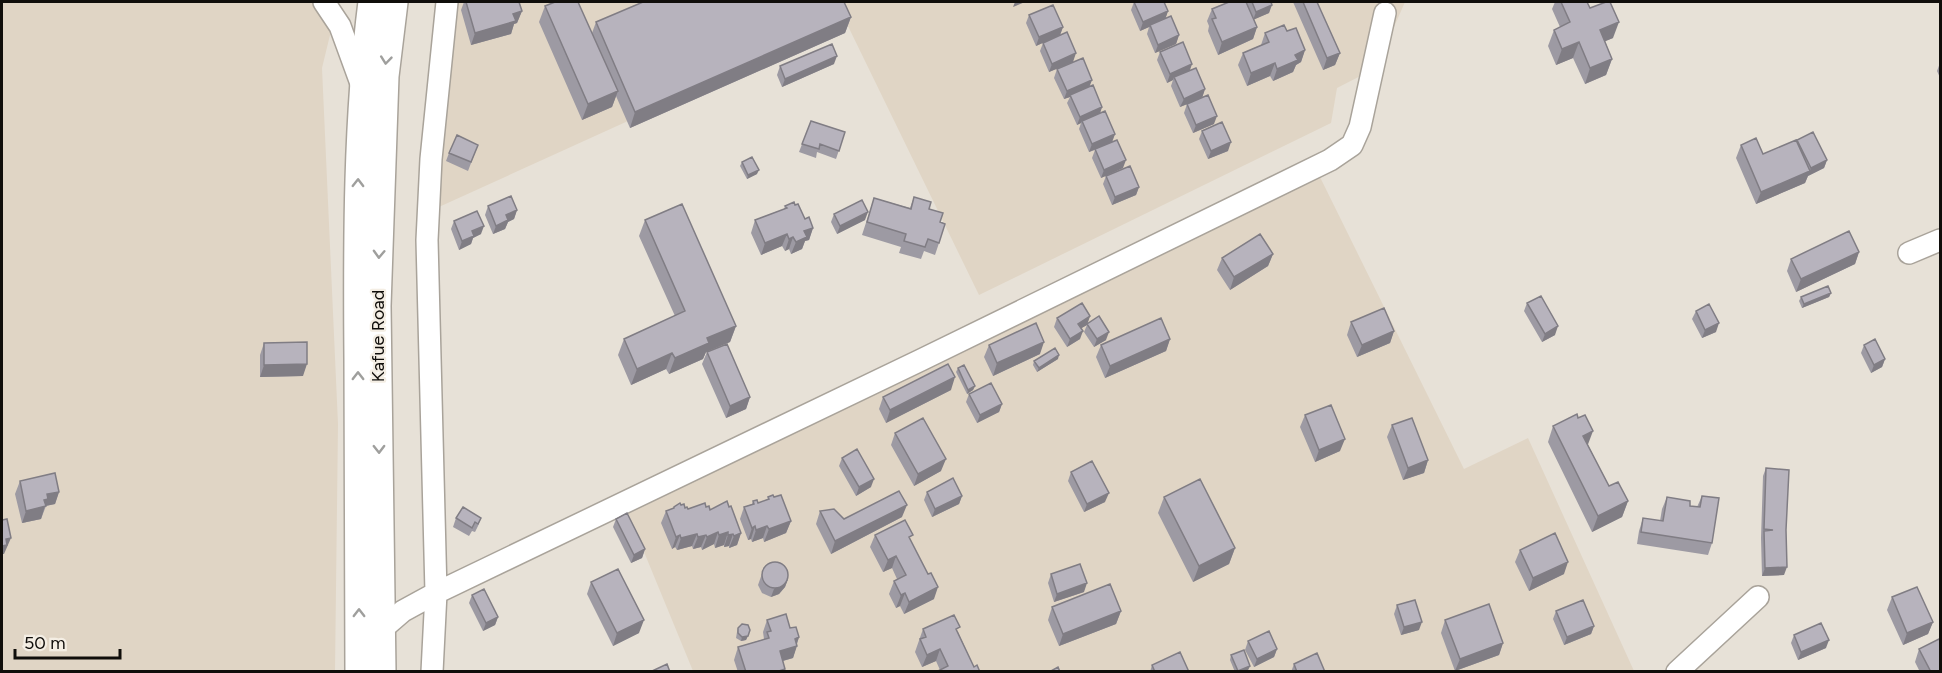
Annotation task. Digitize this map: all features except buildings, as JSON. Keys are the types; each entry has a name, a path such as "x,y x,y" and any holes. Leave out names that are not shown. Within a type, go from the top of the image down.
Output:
{"main road":[{"name":"Kafue Road","path":"359,672 358,174 364,60 372,2"},
{"name":"Kafue Road","path":"382,672 377,306 385,76 394,2"}],"street":[{"path":"324,2 340,26 363,90"},
{"path":"432,672 436,593 427,240 431,159 447,2"},
{"path":"381,630 403,611 436,593 1330,160 1352,145 1360,128 1385,13"},
{"path":"1909,253 1941,240"},
{"path":"1677,672 1758,597"}],"shaded area":[{"path":"2,2 338,2 322,68 338,424 335,671 2,671"},
{"path":"455,2 1405,2 1376,68 1337,88 1331,123 979,295 846,22 419,216"},
{"path":"1317,171 1464,469 1528,438 1634,671 693,671 628,513"}]}
